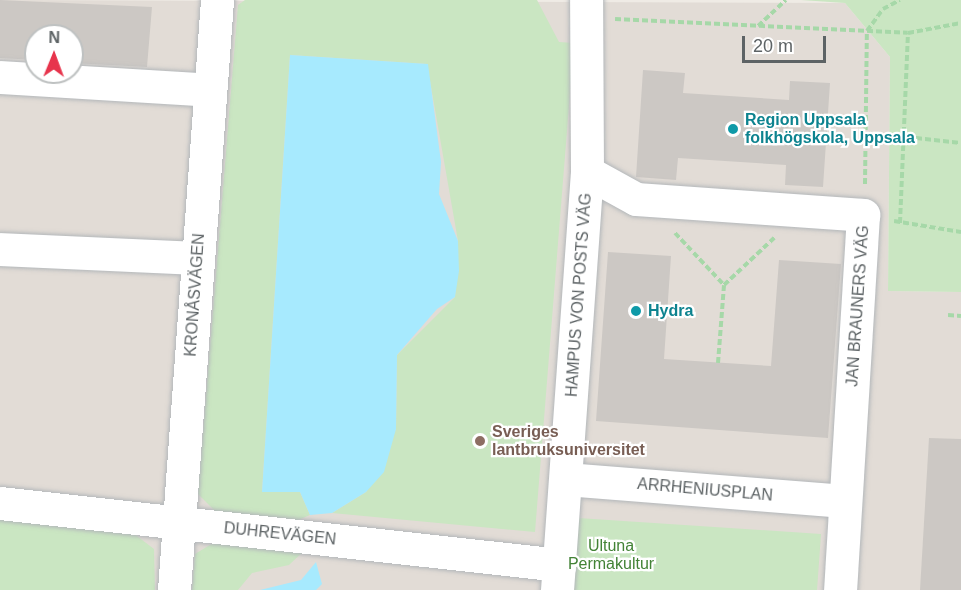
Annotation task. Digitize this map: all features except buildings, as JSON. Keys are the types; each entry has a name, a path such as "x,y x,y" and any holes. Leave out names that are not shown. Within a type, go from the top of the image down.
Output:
{"street":[{"name":"KRONÅSVÄGEN","path":"174,590 217,0"},
{"name":"HAMPUS VON POSTS VÄG","path":"559,577 587,172 587,6"},
{"path":"0,77 210,90"},
{"name":"JAN BRAUNERS VÄG","path":"587,172 636,199 863,215 840,590"},
{"path":"0,249 198,258"},
{"name":"ARRHENIUSPLAN","path":"566,479 844,501"},
{"name":"DUHREVÄGEN","path":"0,503 179,523 559,577"}],"path":[{"path":"758,26 786,0"},
{"path":"900,0 883,9 867,31 863,215 961,232"},
{"path":"587,6 758,26 908,33 961,23"},
{"path":"900,222 907,137 908,33"},
{"path":"907,137 961,143"},
{"path":"636,199 724,285"},
{"path":"718,363 724,285 802,212"},
{"path":"948,315 961,316"}],"shaded area":[{"name":"Sveriges lantbruksuniversitet","path":"0,0 845,3 890,57 888,291 961,292 961,590 0,590"}],"green space":[{"path":"245,0 537,0 559,42 574,43 535,532 332,513 366,492 396,429 397,355 455,297 458,241 427,64 290,55 262,492 300,492 310,515 296,521 215,511 198,494 238,5"},
{"path":"801,0 961,0 961,292 888,291 890,57 845,3"},
{"path":"0,517 133,533 154,549 155,590 0,590"},
{"name":"Ultuna Permakultur","path":"578,518 821,534 817,590 571,590"},
{"path":"218,540 306,549 289,565 252,573 238,590 192,590 195,554"}],"water":[{"path":"290,55 428,64 441,162 439,194 458,241 459,271 455,297 437,309 397,355 396,429 384,472 366,492 332,513 310,515 300,492 262,492"},
{"path":"316,562 322,584 316,590 260,590 301,580"}],"place":[{"name":"Region Uppsala folkhögskola, Uppsala","path":"733,129"},
{"name":"Hydra","path":"636,311"},
{"name":"Sveriges lantbruksuniversitet","path":"480,441"}]}
